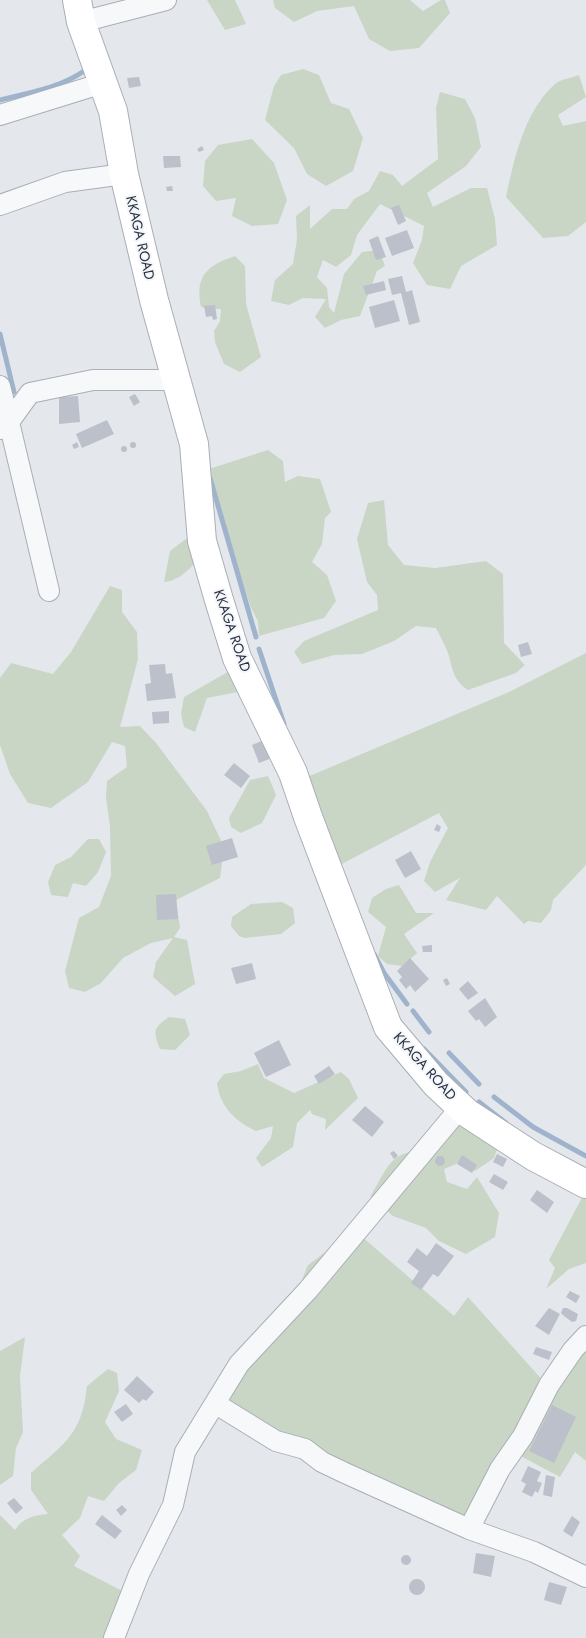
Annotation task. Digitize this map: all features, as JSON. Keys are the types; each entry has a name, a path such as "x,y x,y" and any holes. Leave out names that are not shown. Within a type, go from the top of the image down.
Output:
{"street":[{"path":"79,11 166,0"},
{"name":"KKAGA ROAD","path":"79,11 113,111 124,174 154,300 194,444 202,541 237,658 293,773 388,1027 424,1071 467,1113 532,1156 586,1184"},
{"path":"0,115 103,83"},
{"path":"0,205 66,182 124,174"},
{"path":"4,426 30,393 93,380 177,380"},
{"path":"0,386 4,426 49,591"},
{"path":"114,1638 139,1574 173,1505 185,1452 239,1364 308,1290 366,1223 455,1114 459,1105"},
{"path":"469,1529 500,1469 523,1436 549,1385 573,1350 586,1336"},
{"path":"216,1404 276,1441 305,1449 322,1462 345,1473 469,1529 534,1552 586,1577"}],"green space":[{"path":"207,0 235,0 246,24 225,30"},
{"path":"273,0 410,0 423,11 441,0 445,0 450,13 419,48 390,51 369,39 354,6 317,11 294,22 275,8"},
{"path":"303,69 319,75 331,103 349,109 363,138 353,171 326,186 307,174 294,148 265,120 274,86 281,75"},
{"path":"579,75 586,97 558,115 563,126 586,121 586,222 568,236 543,238 506,197 509,183 522,137 535,109 556,83"},
{"path":"440,92 465,99 475,118 481,147 466,166 427,193 433,207 471,188 487,188 495,219 497,245 461,266 450,289 427,285 413,263 422,240 424,226 380,204 357,235 351,255 336,267 323,260 317,277 327,288 329,307 334,313 344,274 362,252 379,250 385,266 377,271 360,316 341,320 325,328 315,317 326,299 303,298 289,305 271,301 275,280 293,264 297,239 296,216 310,205 310,229 332,209 347,209 354,199 369,191 380,171 393,175 402,186 438,159 436,108"},
{"path":"252,139 274,163 287,200 278,224 252,226 232,216 236,198 216,201 203,186 205,161 218,145"},
{"path":"235,256 245,266 246,304 261,357 240,372 224,364 215,342 214,331 220,321 221,309 201,307 200,296 201,280 210,268"},
{"path":"268,450 283,461 285,482 298,476 320,479 331,512 325,518 322,544 312,562 327,575 336,601 324,618 259,636 258,621 251,608 220,513 209,469"},
{"path":"384,500 388,545 404,565 435,568 486,561 503,574 504,643 525,665 516,673 468,690 456,678 447,650 436,628 416,626 394,641 362,654 334,655 302,664 294,652 304,641 378,610 377,595 367,582 357,539 368,503"},
{"path":"187,538 208,542 201,555 185,573 171,581 164,582 170,551"},
{"path":"110,586 122,590 122,612 137,632 138,659 120,727 140,726 156,743 207,811 224,847 220,878 176,900 180,928 174,937 187,940 195,984 175,996 153,977 156,962 173,938 151,943 123,958 101,983 85,992 69,988 65,971 79,918 99,907 111,876 110,826 106,798 107,781 127,767 125,746 112,742 88,782 51,808 28,803 10,774 0,745 0,678 11,663 53,674 71,652"},
{"path":"586,653 586,865 553,900 551,910 541,923 528,921 524,924 497,896 486,910 446,900 460,878 435,892 424,881 430,862 448,828 439,813 334,868 300,780 509,692"},
{"path":"247,661 243,691 207,698 195,732 184,727 181,714 184,697"},
{"path":"268,776 276,795 262,823 241,833 231,827 229,818 250,780"},
{"path":"88,839 99,839 106,852 98,872 86,886 73,883 68,897 51,895 48,882 55,865 71,857"},
{"path":"399,885 416,913 434,913 404,934 417,953 402,966 387,964 378,956 386,927 368,912 372,898 386,889"},
{"path":"282,902 293,908 295,923 281,934 245,938 239,936 231,926 232,917 251,904"},
{"path":"169,1017 185,1019 190,1035 175,1050 160,1049 156,1038 157,1027"},
{"path":"258,1064 264,1078 294,1093 341,1072 349,1079 358,1098 325,1130 326,1119 312,1114 310,1110 297,1123 293,1147 262,1167 256,1158 271,1138 273,1126 256,1131 241,1123 225,1106 217,1083 224,1074 241,1071"},
{"path":"470,1119 500,1141 494,1158 475,1171 458,1163 444,1169 447,1182 467,1189 477,1177 499,1213 495,1237 466,1254 439,1241 426,1228 393,1216 387,1211 385,1194 370,1197 387,1167 399,1156 419,1151 433,1151 455,1126"},
{"path":"586,1190 586,1263 569,1269 546,1289 555,1268 549,1260"},
{"path":"361,1236 454,1316 468,1297 545,1383 467,1525 276,1433 227,1400 299,1287 308,1265 331,1248"},
{"path":"25,1337 20,1376 23,1432 16,1448 13,1476 0,1485 0,1351"},
{"path":"586,1348 586,1461 575,1452 560,1477 515,1453 541,1408"},
{"path":"108,1369 117,1373 119,1391 105,1422 116,1439 142,1450 136,1470 119,1483 104,1501 88,1496 80,1518 62,1535 80,1556 74,1566 130,1595 111,1638 0,1638 0,1515 15,1530 29,1518 48,1514 31,1490 31,1473 70,1436 81,1416 87,1386"}],"building":[{"path":"139,77 141,86 129,88 127,78"},
{"path":"202,146 204,150 199,152 197,149"},
{"path":"163,156 180,156 181,167 164,168"},
{"path":"172,186 173,191 167,191 166,187"},
{"path":"399,205 406,221 398,225 391,208"},
{"path":"407,230 414,248 392,256 385,238"},
{"path":"378,236 386,257 376,260 369,240"},
{"path":"402,276 406,292 412,290 420,322 409,325 401,293 392,295 388,279"},
{"path":"384,281 386,290 366,295 363,286"},
{"path":"394,300 400,321 375,328 369,307"},
{"path":"215,305 217,319 213,320 212,316 206,317 204,306"},
{"path":"135,394 140,402 134,406 129,397"},
{"path":"78,396 80,422 59,424 59,397"},
{"path":"107,420 114,434 82,448 76,434"},
{"path":"77,442 79,447 74,449 72,445"},
{"path":"133,442 136,445 133,448 130,445"},
{"path":"124,446 127,449 124,452 121,449"},
{"path":"528,642 532,654 521,657 518,645"},
{"path":"165,664 166,674 172,673 176,698 147,701 145,684 151,683 149,665"},
{"path":"169,711 169,723 153,724 152,712"},
{"path":"264,740 272,758 259,763 252,745"},
{"path":"234,763 250,776 241,788 224,775"},
{"path":"437,824 441,827 439,832 434,830"},
{"path":"232,838 238,857 212,865 206,846"},
{"path":"411,851 421,869 405,878 395,860"},
{"path":"176,894 178,919 157,920 156,895"},
{"path":"432,945 432,952 423,952 422,946"},
{"path":"410,958 429,979 415,992 410,985 406,989 399,980 402,977 397,971"},
{"path":"252,963 256,979 236,984 231,968"},
{"path":"447,978 450,984 446,986 443,980"},
{"path":"468,981 478,993 468,1000 459,989"},
{"path":"485,998 497,1017 485,1027 479,1019 476,1021 468,1011"},
{"path":"279,1040 291,1065 266,1077 254,1053"},
{"path":"329,1066 335,1074 319,1084 314,1076"},
{"path":"365,1106 384,1122 372,1137 352,1120"},
{"path":"394,1151 398,1156 394,1159 390,1153"},
{"path":"497,1154 507,1159 503,1167 493,1162"},
{"path":"462,1155 477,1165 472,1173 457,1164"},
{"path":"438,1156 442,1156 445,1161 444,1165 438,1166 435,1163 435,1159"},
{"path":"494,1174 508,1182 503,1190 489,1182"},
{"path":"537,1190 554,1202 547,1213 530,1200"},
{"path":"436,1243 454,1256 438,1277 433,1274 421,1290 411,1283 419,1271 407,1262 417,1248 427,1256"},
{"path":"570,1291 580,1296 576,1303 566,1297"},
{"path":"549,1308 560,1314 549,1335 535,1326"},
{"path":"563,1308 578,1314 576,1321 572,1322 561,1313"},
{"path":"536,1347 552,1352 549,1360 533,1354"},
{"path":"137,1376 154,1392 146,1401 143,1399 139,1403 124,1390"},
{"path":"126,1404 133,1414 122,1422 114,1412"},
{"path":"552,1405 576,1417 554,1463 529,1451"},
{"path":"528,1466 541,1472 537,1481 542,1483 538,1493 535,1491 532,1497 522,1492 526,1484 521,1481"},
{"path":"546,1475 555,1477 552,1497 543,1495"},
{"path":"14,1498 23,1508 16,1514 7,1503"},
{"path":"122,1505 127,1510 121,1516 116,1510"},
{"path":"102,1515 122,1531 115,1539 95,1524"},
{"path":"572,1516 580,1522 572,1537 563,1531"},
{"path":"476,1553 495,1556 491,1577 473,1573"},
{"path":"404,1555 408,1555 411,1560 410,1564 404,1565 401,1562 401,1558"},
{"path":"417,1579 425,1587 417,1595 409,1587"},
{"path":"549,1582 567,1587 561,1605 544,1600"}],"waterway":[{"path":"0,100 65,82 84,71 85,65"},
{"path":"0,334 14,392"},
{"path":"210,478 256,637"},
{"path":"259,649 284,724"},
{"path":"374,954 384,973 407,1004"},
{"path":"413,1011 429,1032"},
{"path":"424,1049 466,1092"},
{"path":"449,1053 479,1084"},
{"path":"494,1097 533,1127 586,1156"},
{"path":"479,1102 506,1123"}]}
